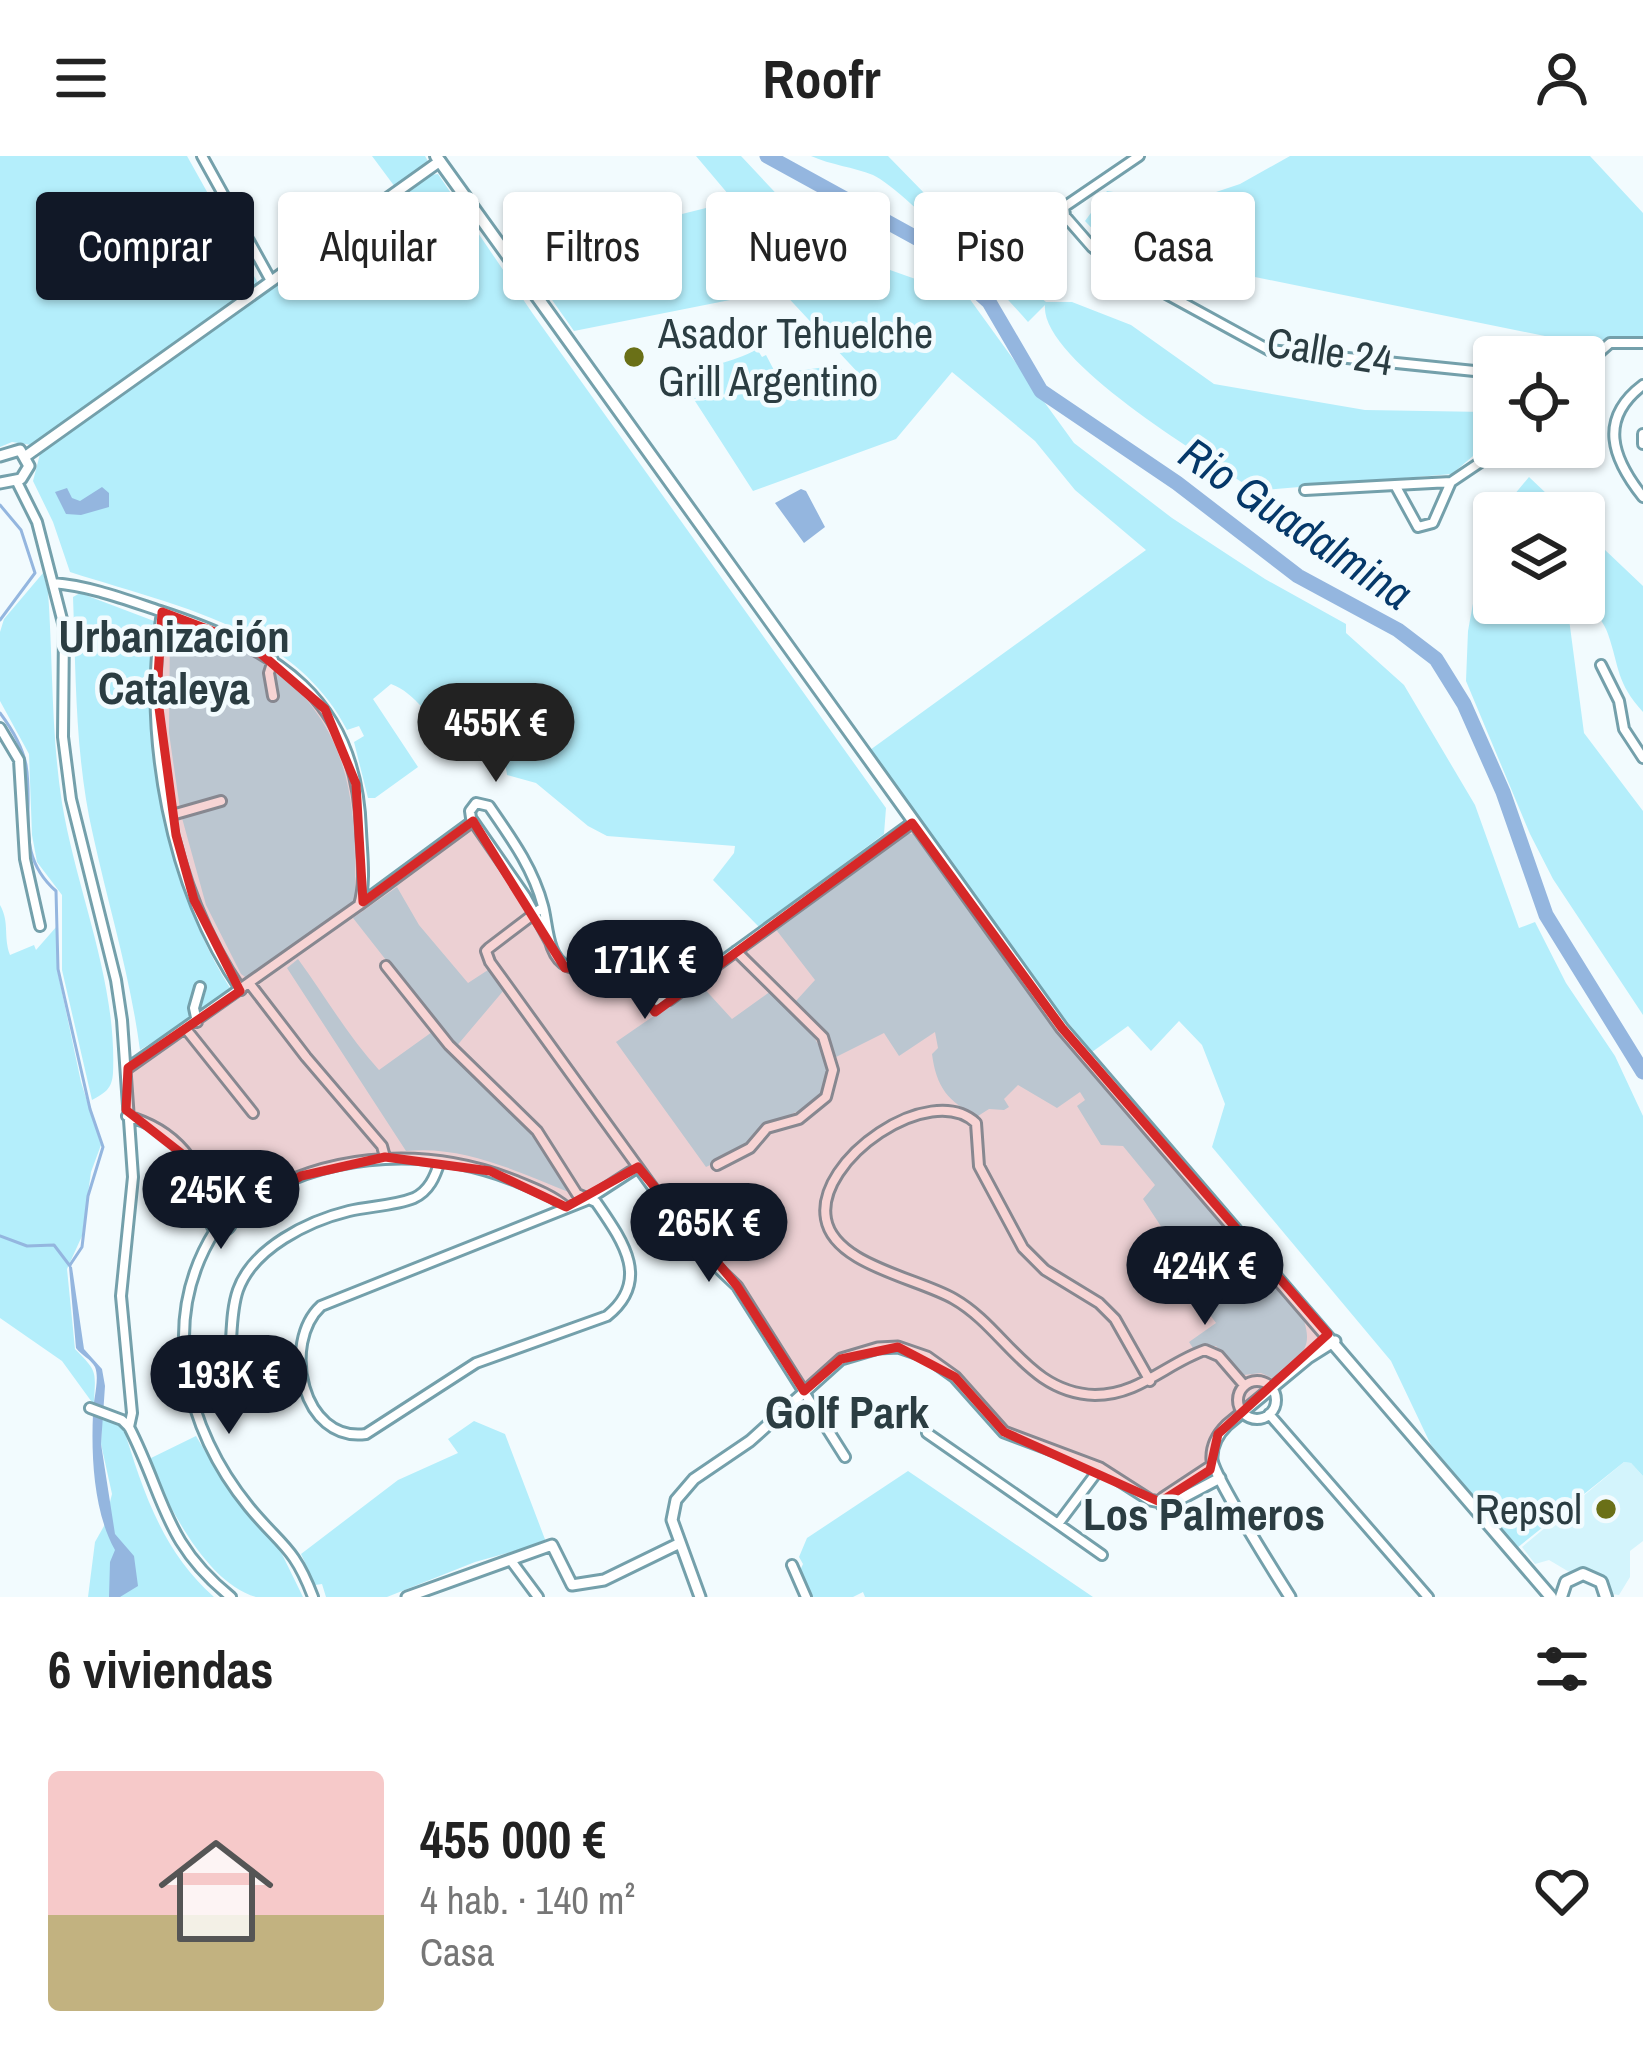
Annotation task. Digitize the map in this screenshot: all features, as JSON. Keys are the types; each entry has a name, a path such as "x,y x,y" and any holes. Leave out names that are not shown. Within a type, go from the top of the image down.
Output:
{"main road":[{"path":"438,158 1062,1028 1551,1597"},
{"path":"1532,1574 1566,1582 1577,1575 1590,1575 1600,1582 1606,1597"},
{"path":"1561,1597 1566,1582"}],"street":[{"path":"202,156 270,279"},
{"name":"Calle 24","path":"1138,156 1068,202 1064,211 1092,248 1119,268 1269,350 1473,371"},
{"path":"26,456 438,158"},
{"path":"1605,347 1610,343 1643,343"},
{"path":"1643,385 1619,406 1613,424 1617,453 1643,497"},
{"path":"1643,434 1643,443"},
{"path":"0,456 13,450 26,456 29,466 17,482 0,483"},
{"path":"1305,490 1451,482 1473,467"},
{"path":"17,482 38,522 64,627 63,736 70,799 116,980 128,1068 133,1177 121,1296 132,1413 129,1427 168,1526 212,1582 231,1597"},
{"path":"1395,485 1418,527 1433,524 1451,482"},
{"path":"53,583 79,585 162,612 252,646 292,672 325,709 349,760 361,823 359,905"},
{"path":"162,612 157,693 161,763 194,900 246,987 382,1146 385,1157"},
{"path":"273,659 269,673 273,696"},
{"path":"1601,665 1619,701 1624,729 1643,758"},
{"path":"0,728 19,760 25,860 40,926"},
{"path":"172,815 220,801"},
{"path":"539,910 473,821 473,805 489,806 524,856 550,941 566,966 622,967 657,988 676,991 912,823"},
{"path":"128,1068 473,821"},
{"path":"539,910 486,951 490,962 695,1246 737,1286 845,1456"},
{"path":"717,1166 750,1148 767,1128 799,1119 826,1097 833,1070 823,1037 736,951"},
{"path":"386,966 427,1021 537,1131 569,1185 587,1200 596,1202 629,1264 628,1295 607,1316 476,1363 366,1434 347,1434 317,1413 300,1373 305,1327 321,1306 587,1200 638,1167"},
{"path":"197,1022 194,1008 200,988"},
{"path":"186,1029 253,1113"},
{"path":"1150,1381 1115,1319 1099,1303 1045,1270 1023,1248 984,1181 976,1123 971,1117 942,1110 905,1119 852,1154 838,1169 829,1185 825,1210 830,1232 845,1250 955,1299 1051,1384 1095,1395 1119,1392 1150,1381 1205,1350 1219,1356 1244,1385"},
{"path":"127,1116 155,1124 195,1164 214,1211 210,1221 216,1229"},
{"path":"216,1229 226,1229 231,1216 301,1176 346,1162 385,1157 490,1171 566,1207"},
{"path":"230,1355 235,1300 255,1262 329,1217 413,1198 427,1189 440,1161"},
{"path":"214,1211 224,1210 231,1216"},
{"path":"216,1229 188,1294 185,1341 193,1411 250,1509 292,1550 313,1597"},
{"path":"1290,1597 1220,1478 1212,1452 1218,1434 1331,1337"},
{"path":"700,1597 672,1520 676,1500 694,1479 750,1441 841,1359 878,1348 898,1347 927,1357 955,1377 1004,1432 1100,1468 1150,1500 1167,1506 1220,1478"},
{"path":"1276,1383 1276,1404 1269,1414 1252,1419 1242,1412 1238,1395 1244,1385 1276,1383"},
{"path":"90,1408 129,1427"},
{"path":"1269,1414 1428,1597"},
{"path":"927,1432 1102,1555"},
{"path":"1160,1502 1214,1465"},
{"path":"1058,1523 1100,1468"},
{"path":"407,1597 552,1545 572,1585 604,1580 680,1543"},
{"path":"512,1562 538,1597"},
{"path":"792,1565 806,1597"}],"highlighted area":[{"path":"162,612 252,646 325,709 356,784 363,902 473,821 565,968 622,967 655,1012 912,823 1062,1028 1328,1334 1218,1434 1210,1470 1160,1502 1004,1432 955,1377 898,1347 841,1359 804,1391 737,1286 638,1167 566,1207 490,1171 385,1157 301,1176 231,1216 225,1205 214,1211 195,1164 126,1110 128,1068 240,991 194,900 176,835 157,693"}],"shaded area":[{"path":"0,156 187,156 207,192 36,192 36,300 234,300 31,445 12,442 0,447"},
{"path":"372,156 425,156 429,163 395,187"},
{"path":"696,156 741,156 775,192 726,192"},
{"path":"811,156 888,156 923,192 914,192 914,206 873,175"},
{"path":"1290,156 1590,156 1643,213 1643,337 1619,336 1605,342 1605,336 1545,336 1255,277 1255,192 1216,192"},
{"path":"438,174 450,192 406,192"},
{"path":"706,208 706,300 731,300 574,331 552,300 682,300 682,214"},
{"path":"479,234 503,270 503,300 524,300 886,808 884,834 759,927 713,880 735,846 607,836 536,783 507,775 498,753 480,737 466,728 456,733 446,728 391,684 373,699 418,767 375,798 368,798 354,742 364,736 359,726 347,730 324,695 296,666 227,625 70,572 33,481 41,450 278,282 278,300 479,300"},
{"path":"890,270 914,279 914,300 970,300 1074,443 1172,518 1265,579 1346,624 1346,633 1404,685 1475,805 1519,928 1535,922 1566,983 1615,1056 1643,1116 1643,1476 1624,1462 1517,1548 1431,1445 1391,1361 1212,1147 1225,1104 1202,1045 1179,1021 1151,1051 1128,1026 1092,1052 1022,965 870,750 1146,550 1075,490 1035,441 952,372 896,439 753,491 695,401 862,377 790,300 890,300"},
{"path":"1007,300 1072,302 1131,325 1214,384 1365,410 1473,412 1473,456 1452,474 1265,490 1245,484 1094,378 1050,327 1045,305 1028,322"},
{"path":"757,349 776,374 839,365 846,377 687,400 682,381"},
{"path":"1529,477 1545,492 1516,492"},
{"path":"102,487 109,493 109,507 81,515 66,514 55,492 67,488 80,501"},
{"path":"801,489 825,527 804,543 775,503"},
{"path":"1605,550 1643,586 1643,712 1623,683 1604,625"},
{"path":"43,573 48,591 58,777 103,971 113,1039 111,1083 92,1100 62,970 62,895 37,862 29,754 0,701 4,619"},
{"path":"80,593 154,621 158,764 174,856 188,901 230,988 198,1013 206,991 203,986 189,1010 190,1019 140,1050 83,776 73,597"},
{"path":"1473,604 1473,624 1570,624 1584,733 1643,811 1643,1015 1553,879 1530,834 1466,681"},
{"path":"170,624 222,640 268,664 269,700 277,695 276,670 321,720 345,774 354,834 355,901 248,979 241,974 206,905 182,818 219,808 221,798 180,809 169,733"},
{"path":"905,833 913,834 1027,990 1302,1315 1306,1345 1272,1378 1261,1373 1244,1375 1216,1346 1193,1348 1189,1342 1216,1323 1205,1308 1210,1301 1143,1199 1155,1185 1123,1146 1101,1145 1077,1106 1085,1100 1080,1092 1057,1108 1018,1085 1004,1099 1009,1107 989,1109 978,1116 951,1099 940,1084 932,1054 938,1048 935,1032 899,1056 884,1033 836,1057 828,1038 795,1002 815,980 774,927"},
{"path":"397,887 419,925 468,983 488,970 504,990 455,1048 353,918"},
{"path":"0,905 10,955 34,945 36,950 57,926 57,969 81,1082 101,1145 91,1172 82,1236 67,1269 75,1349 94,1373 94,1405 62,1361 0,1318"},
{"path":"298,959 379,1070 432,1032 531,1129 571,1193 470,1156 406,1151 287,968"},
{"path":"700,984 732,1019 771,991 816,1041 827,1070 818,1102 768,1125 743,1150 706,1167 616,1042"},
{"path":"69,1267 84,1349 102,1369 105,1386 101,1444 115,1534 134,1556 138,1586 120,1597 109,1597 115,1550 95,1484 96,1372 76,1348"},
{"path":"102,1417 122,1423 167,1538 214,1597 88,1597 95,1542 112,1494 101,1444"},
{"path":"474,1421 505,1434 546,1542 475,1562 387,1597 326,1597 301,1554 398,1480 458,1453 448,1439"},
{"path":"196,1436 225,1485 280,1550 303,1597 256,1597 238,1589 190,1539 149,1459"},
{"name":"Repsol","path":"1624,1462 1643,1476 1643,1541 1630,1551 1630,1577 1619,1595 1612,1594 1593,1571 1571,1573 1549,1560 1535,1564 1522,1547"},
{"path":"908,1471 1093,1597 865,1597 863,1592 853,1597 809,1597 799,1573 807,1538"}],"waterway":[{"name":"Rio Guadalmina","path":"767,156 920,240 989,302 1041,391 1177,483 1298,576 1398,630 1436,659 1464,704 1503,792 1546,915 1643,1072"},
{"path":"0,505 21,530 35,573 0,620"},
{"path":"0,713 26,765 30,847 43,877 56,891 58,969 103,1147 88,1196 82,1247 70,1265"},
{"path":"0,1236 27,1246 54,1245 70,1266"}],"place":[{"name":"Asador Tehuelche Grill Argentino","path":"634,357"},
{"name":"Repsol","path":"1606,1509"}],"district":[{"name":"Urbanización Cataleya","path":"174,662"},
{"name":"Golf Park","path":"847,1412"},
{"name":"Los Palmeros","path":"1204,1514"}]}
